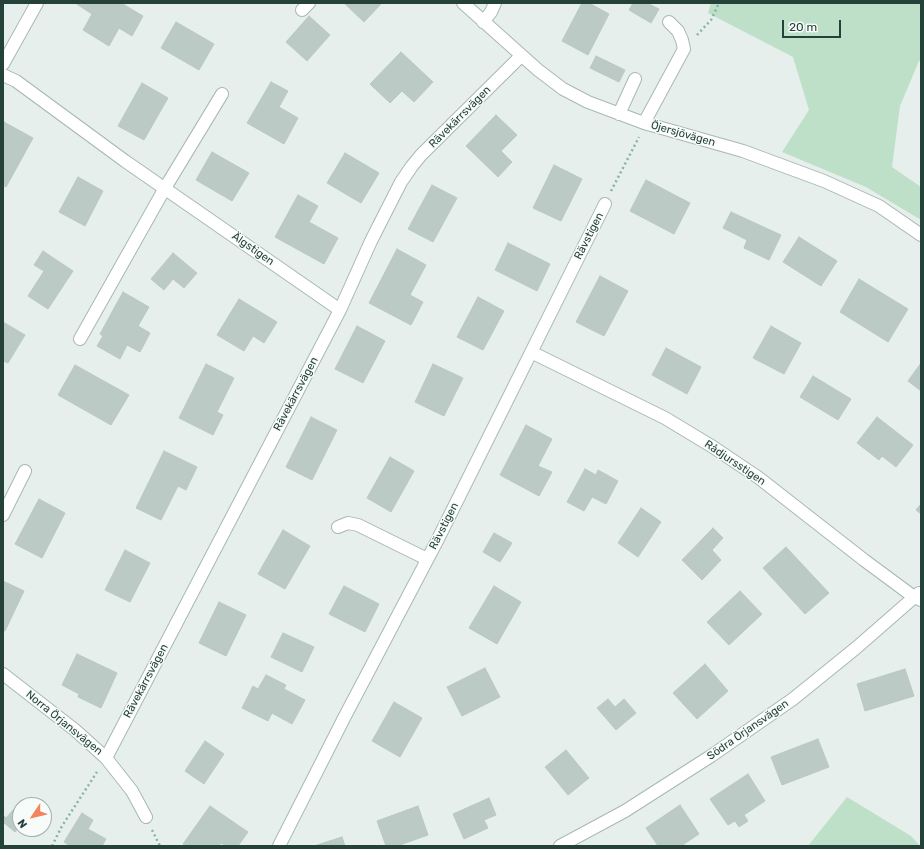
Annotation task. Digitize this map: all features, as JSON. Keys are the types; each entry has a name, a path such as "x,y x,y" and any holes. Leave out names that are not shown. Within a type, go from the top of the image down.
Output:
{"street":[{"path":"3,64 37,3"},
{"name":"Öjersjövägen","path":"463,3 521,56 563,88 588,102 644,123 743,151 824,181 879,206 921,235"},
{"path":"483,22 495,3"},
{"path":"644,123 684,49 678,31 669,22"},
{"name":"Rävekärrsvägen","path":"106,758 340,310 371,241 402,182 412,166 441,135 521,56"},
{"name":"Älgstigen","path":"3,75 27,90 340,310"},
{"path":"619,114 635,79"},
{"path":"80,339 165,188 222,94"},
{"name":"Rävstigen","path":"279,846 427,559 605,204"},
{"name":"Rådjursstigen","path":"531,352 665,418 713,447 759,478 864,560 919,596"},
{"path":"3,515 25,471"},
{"path":"338,527 348,523 358,525 427,559"},
{"name":"Södra Örjansvägen","path":"560,846 625,811 711,756 793,699 919,596"},
{"name":"Norra Örjansvägen","path":"3,674 75,730 106,758 132,791 146,817"}],"path":[{"path":"684,49 711,20 719,3"},
{"path":"605,204 644,123"},
{"path":"52,846 62,826 106,758"}],"green space":[{"path":"711,3 921,3 921,61 919,61 900,106 892,167 921,187 921,220 866,187 782,152 809,110 793,57 708,13"},
{"path":"847,797 911,836 920,846 808,846"}],"building":[{"path":"75,3 121,3 143,16 132,36 119,28 109,46 83,30 92,14"},
{"path":"344,3 382,3 364,22"},
{"path":"582,3 589,3 609,14 588,55 562,41"},
{"path":"633,3 647,3 659,9 651,23 629,10"},
{"path":"309,16 330,35 307,61 286,42"},
{"path":"176,22 214,44 199,70 161,48"},
{"path":"401,52 433,82 414,102 402,91 390,103 370,84"},
{"path":"596,56 625,70 619,82 590,68"},
{"path":"271,82 288,91 279,107 298,118 284,144 247,123"},
{"path":"142,83 168,98 144,140 118,126"},
{"path":"496,115 517,135 501,151 512,162 498,177 466,146"},
{"path":"4,122 33,138 6,187 3,185"},
{"path":"212,152 249,173 232,201 196,180"},
{"path":"345,153 379,173 361,203 327,183"},
{"path":"554,165 582,179 561,221 533,208"},
{"path":"78,177 103,191 85,226 59,212"},
{"path":"646,180 690,203 674,234 630,211"},
{"path":"432,185 457,198 433,242 408,229"},
{"path":"298,195 318,206 309,222 338,238 324,264 275,237"},
{"path":"731,212 781,235 769,260 744,248 747,240 723,228"},
{"path":"799,237 837,261 821,286 783,262"},
{"path":"508,243 550,264 537,291 495,270"},
{"path":"397,249 426,265 410,295 423,302 411,325 369,303"},
{"path":"43,251 73,271 48,309 28,296 44,271 34,265"},
{"path":"173,253 197,273 184,288 173,279 164,290 151,279"},
{"path":"600,276 628,291 604,336 576,322"},
{"path":"859,279 908,309 888,342 840,312"},
{"path":"123,292 149,307 138,326 150,333 140,352 127,345 120,359 97,346 103,336 100,334"},
{"path":"478,297 504,311 483,350 457,337"},
{"path":"239,299 277,322 264,343 253,336 244,351 217,335"},
{"path":"3,322 25,335 8,363 3,361"},
{"path":"357,326 385,341 363,383 335,369"},
{"path":"771,326 801,343 784,374 753,358"},
{"path":"666,348 701,367 687,394 652,375"},
{"path":"921,363 921,391 908,381"},
{"path":"206,364 234,378 217,412 223,415 213,435 179,418"},
{"path":"433,364 463,378 444,416 415,402"},
{"path":"75,365 129,395 111,425 58,395"},
{"path":"813,376 851,399 838,420 800,397"},
{"path":"311,417 337,430 312,480 286,467"},
{"path":"877,417 913,445 896,467 882,456 879,460 857,443"},
{"path":"526,425 552,439 538,466 552,472 539,496 500,475"},
{"path":"164,451 197,467 186,490 178,486 161,520 136,508"},
{"path":"390,457 414,471 391,512 367,498"},
{"path":"585,469 596,475 598,470 618,481 606,504 592,497 584,511 567,502"},
{"path":"39,499 65,513 42,558 15,544"},
{"path":"921,504 921,514 916,510"},
{"path":"641,508 661,522 638,557 618,543"},
{"path":"713,528 723,538 712,550 721,560 702,580 682,560"},
{"path":"283,530 310,546 285,589 258,574"},
{"path":"494,533 512,543 500,562 483,552"},
{"path":"786,547 829,593 805,614 763,568"},
{"path":"125,550 150,563 130,602 105,590"},
{"path":"3,581 24,591 5,631 3,630"},
{"path":"344,586 379,604 365,632 329,614"},
{"path":"494,586 521,602 497,644 469,628"},
{"path":"740,591 762,614 729,645 707,622"},
{"path":"219,602 246,615 226,656 199,643"},
{"path":"283,633 314,647 302,672 271,657"},
{"path":"77,654 117,673 101,708 78,697 79,694 62,685"},
{"path":"705,664 728,691 697,719 673,693"},
{"path":"485,668 500,697 462,716 447,687"},
{"path":"905,669 914,696 865,711 857,684"},
{"path":"266,675 286,685 284,689 305,700 292,724 272,713 268,721 242,708 253,686 258,689"},
{"path":"608,699 615,707 624,699 636,713 616,730 597,708"},
{"path":"394,702 422,718 400,757 372,741"},
{"path":"818,739 829,767 782,785 771,757"},
{"path":"205,741 224,754 204,784 185,771"},
{"path":"566,750 589,778 568,795 545,767"},
{"path":"748,774 765,801 744,815 748,821 739,827 735,821 728,825 710,799"},
{"path":"489,798 496,815 484,820 488,828 464,839 453,814"},
{"path":"680,805 699,834 681,846 658,846 646,828"},
{"path":"210,806 248,832 238,846 226,846 221,843 219,846 186,846 183,844"},
{"path":"418,806 428,835 397,846 386,846 377,821"},
{"path":"12,811 12,830 3,822 3,815 6,818"},
{"path":"82,813 93,820 88,829 106,839 102,846 70,846 64,842"},
{"path":"342,837 345,846 314,846"}]}
